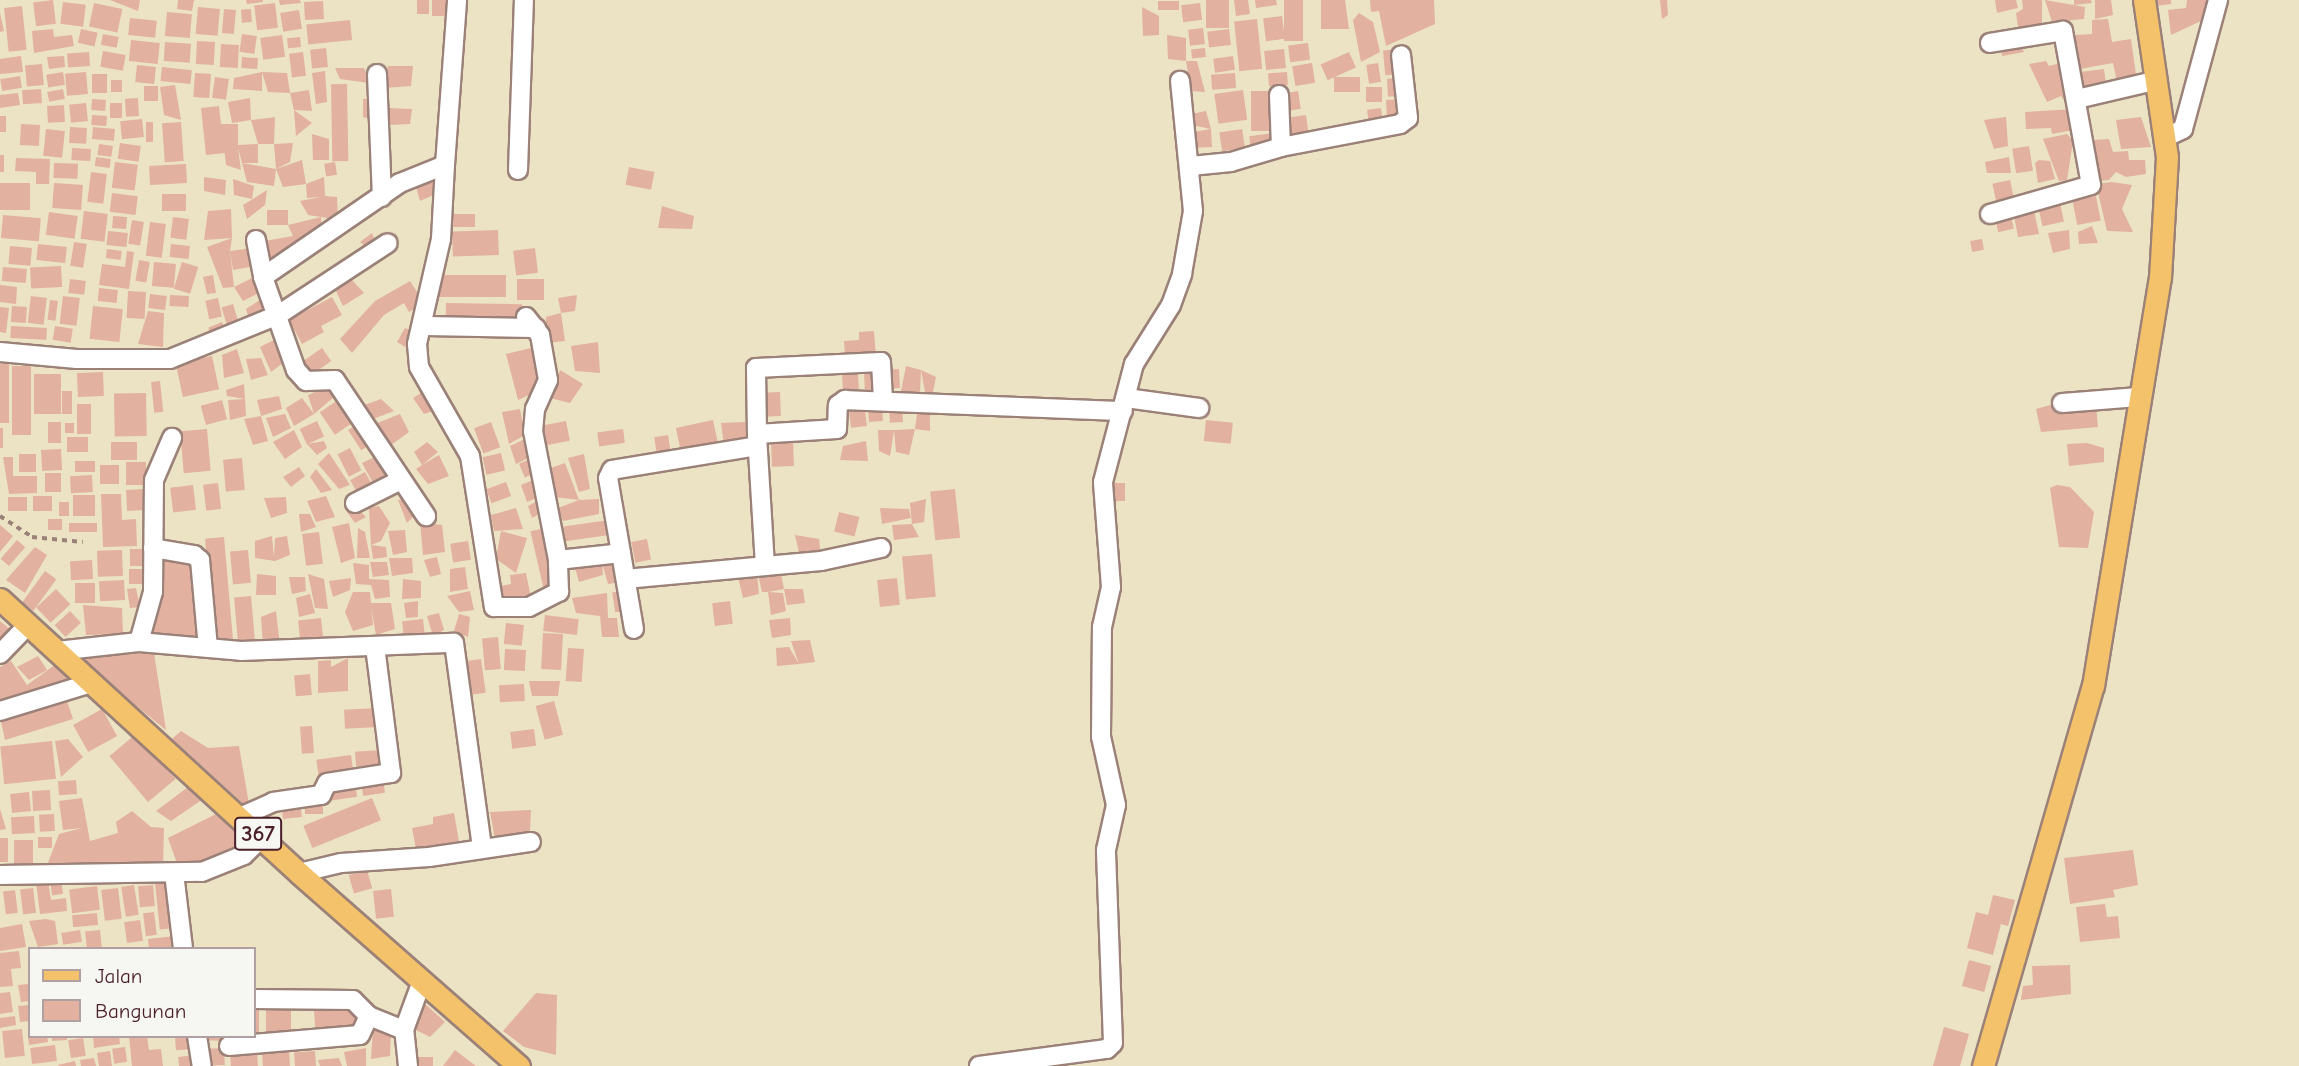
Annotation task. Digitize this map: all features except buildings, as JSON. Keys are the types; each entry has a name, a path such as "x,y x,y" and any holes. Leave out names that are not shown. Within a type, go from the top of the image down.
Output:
{"main road":[{"path":"1983,1066 2047,857 2093,686 2160,278 2168,157 2154,81 2144,0"},
{"name":"367","path":"0,599 509,1063"}],"street":[{"path":"422,326 531,323 548,380 536,409 533,431 558,560 559,592 529,607 495,609 474,469 419,367 417,344 441,239 457,0"},
{"path":"518,170 524,0"},
{"path":"2164,138 2183,129 2218,0"},
{"path":"1990,43 2063,31 2077,99 2090,187 1990,214"},
{"path":"1191,166 1231,162 1281,147 1400,124 1408,118 1401,55"},
{"path":"377,74 382,197"},
{"path":"979,1066 1107,1049 1113,1043 1106,850 1116,805 1101,737 1102,627 1111,587 1102,482 1143,344 1171,305 1181,281 1193,211 1191,166 1180,81"},
{"path":"2077,99 2154,81"},
{"path":"1279,95 1281,147"},
{"path":"262,277 400,183 446,165"},
{"path":"256,240 262,277 301,377 311,382 335,380 426,516"},
{"path":"0,352 76,359 170,359 278,315 388,243"},
{"path":"765,566 757,440 756,368 881,362 883,401"},
{"path":"2062,403 2139,397"},
{"path":"634,629 610,472 757,440 837,429 841,402 1199,408"},
{"path":"139,642 153,592 156,470 172,438"},
{"path":"355,503 401,480"},
{"path":"153,548 194,555 200,560 208,648"},
{"path":"625,579 821,561 881,548"},
{"path":"558,560 621,553"},
{"path":"0,653 28,625"},
{"path":"57,651 139,642 208,648 374,647 454,643 482,848"},
{"path":"240,817 273,802 321,795 327,783 391,773 374,647"},
{"path":"0,711 91,683"},
{"path":"0,875 174,873 225,866 262,837"},
{"path":"299,873 341,863 429,857 531,842"},
{"path":"174,873 183,947"},
{"path":"408,1066 404,1030 422,981"},
{"path":"256,999 353,1000 369,1016 404,1030"},
{"path":"229,1046 360,1035 369,1016"},
{"path":"197,1038 202,1066"}],"path":[{"path":"0,516 32,537 83,542"}]}
